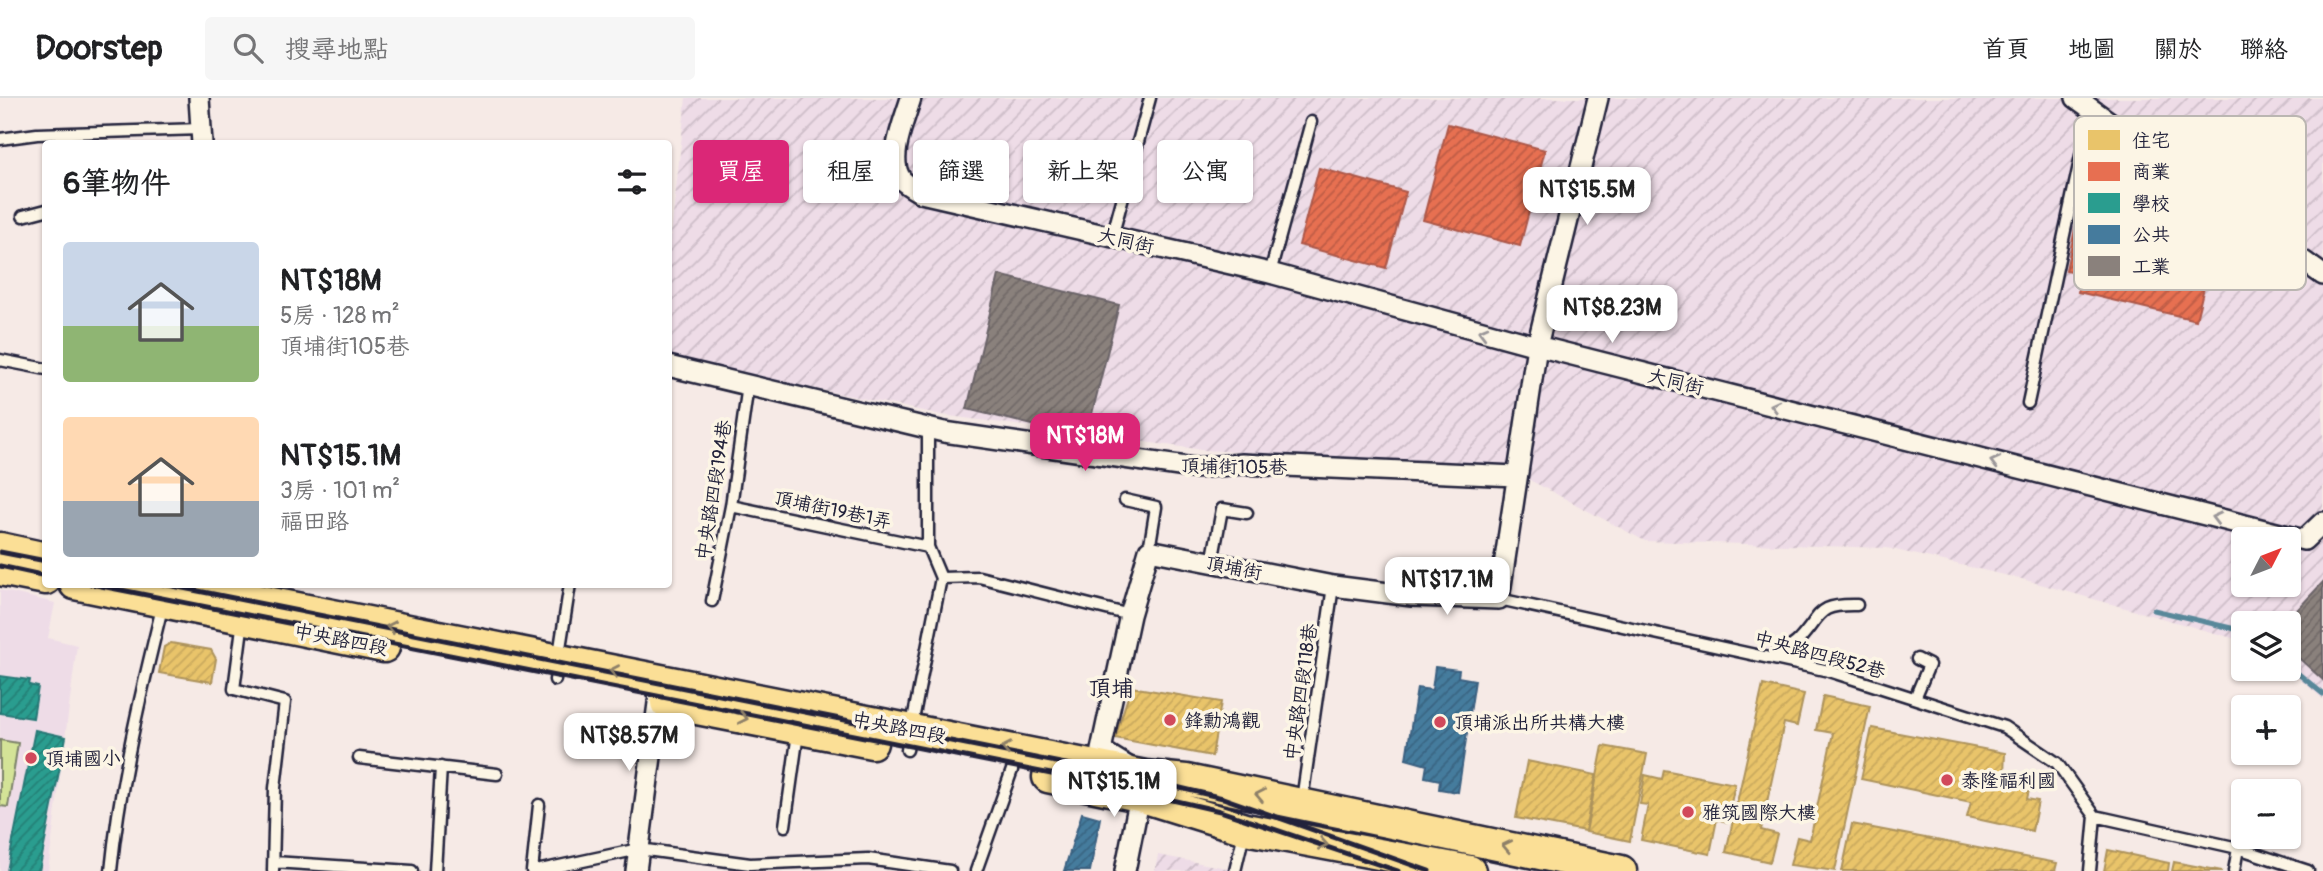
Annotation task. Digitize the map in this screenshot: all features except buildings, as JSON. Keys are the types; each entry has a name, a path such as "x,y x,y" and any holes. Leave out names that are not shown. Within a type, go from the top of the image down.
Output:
{"main road":[{"path":"0,548 42,557"},
{"path":"0,570 42,578"},
{"name":"中央路四段","path":"117,588 245,601 557,670 1142,786 1245,829 1470,871"},
{"name":"中央路四段","path":"659,691 799,729 909,740 1012,770 1142,786 1186,780 1621,871"}],"street":[{"path":"199,98 202,136"},
{"name":"大同街","path":"911,98 897,148 897,167 902,180 921,193 1270,273 1537,346 2304,540 2323,522"},
{"path":"1499,599 1537,346 1598,98"},
{"path":"2084,104 2101,116"},
{"path":"2306,263 2323,275"},
{"name":"頂埔街105巷","path":"672,367 928,428 1193,468 1242,464 1516,476"},
{"path":"1125,871 1142,786 1101,750 1130,614 1149,550"},
{"name":"頂埔街","path":"1149,550 1333,586 1412,596 1499,599"},
{"path":"636,871 659,691"}],"lane":[{"path":"1112,237 1150,98"},
{"path":"1270,273 1311,122"},
{"path":"0,139 202,136"},
{"path":"2028,403 2074,157"},
{"path":"23,216 42,211"},
{"path":"0,360 42,368"},
{"name":"中央路四段194巷","path":"712,601 731,506 748,385"},
{"path":"909,740 941,578 928,547 928,428"},
{"path":"1125,500 1156,507 1149,550"},
{"name":"頂埔街19巷1弄","path":"731,506 928,547"},
{"path":"1212,562 1222,509 1247,513"},
{"path":"941,578 979,577 1130,614"},
{"name":"中央路四段118巷","path":"1302,804 1333,586"},
{"path":"557,670 569,588"},
{"path":"111,871 116,820 132,732 170,593"},
{"name":"中央路四段52巷","path":"1499,599 1829,671 2004,727 2057,763 2095,816"},
{"path":"245,601 234,690 285,702 275,788 274,867 412,871"},
{"path":"1771,657 1792,646 1812,621 1835,604 1857,605"},
{"path":"1915,698 1929,665 1917,659"},
{"path":"785,826 799,729"},
{"path":"359,758 497,774"},
{"path":"435,871 441,767"},
{"path":"976,871 1012,770"},
{"path":"539,805 534,871 639,849 750,864 868,859 950,871"},
{"path":"2090,871 2095,816 2231,846"},
{"path":"1235,871 1245,829"},
{"path":"2234,871 2238,849"},
{"path":"2241,849 2308,871"}],"shaded area":[{"path":"686,98 2323,98 2323,699 2301,680 2301,611 2231,611 2231,638 2022,579 1887,548 1645,541 1503,466 1204,450 942,415 672,359 672,225"},
{"name":"頂埔國小","path":"0,590 55,603 48,638 77,645 48,871 0,871"},
{"path":"1158,855 1242,871 1155,871"}],"green space":[{"path":"0,740 18,743 8,807 0,806"}],"waterway":[{"path":"2154,610 2231,628"},
{"path":"2301,676 2323,694"}],"railway":[{"path":"0,552 42,560"},
{"path":"0,566 42,575"},
{"path":"111,588 1112,786 1220,811 1398,871"},
{"path":"183,588 1146,780 1223,798 1429,871"}],"place":[{"name":"鋒勳鴻觀","path":"1170,720"},
{"name":"頂埔派出所共構大樓","path":"1440,722"},
{"name":"頂埔國小","path":"31,758"},
{"name":"泰隆福利國","path":"1947,780"},
{"name":"雅筑國際大樓","path":"1688,812"}],"district":[{"name":"頂埔","path":"1111,688"}]}
